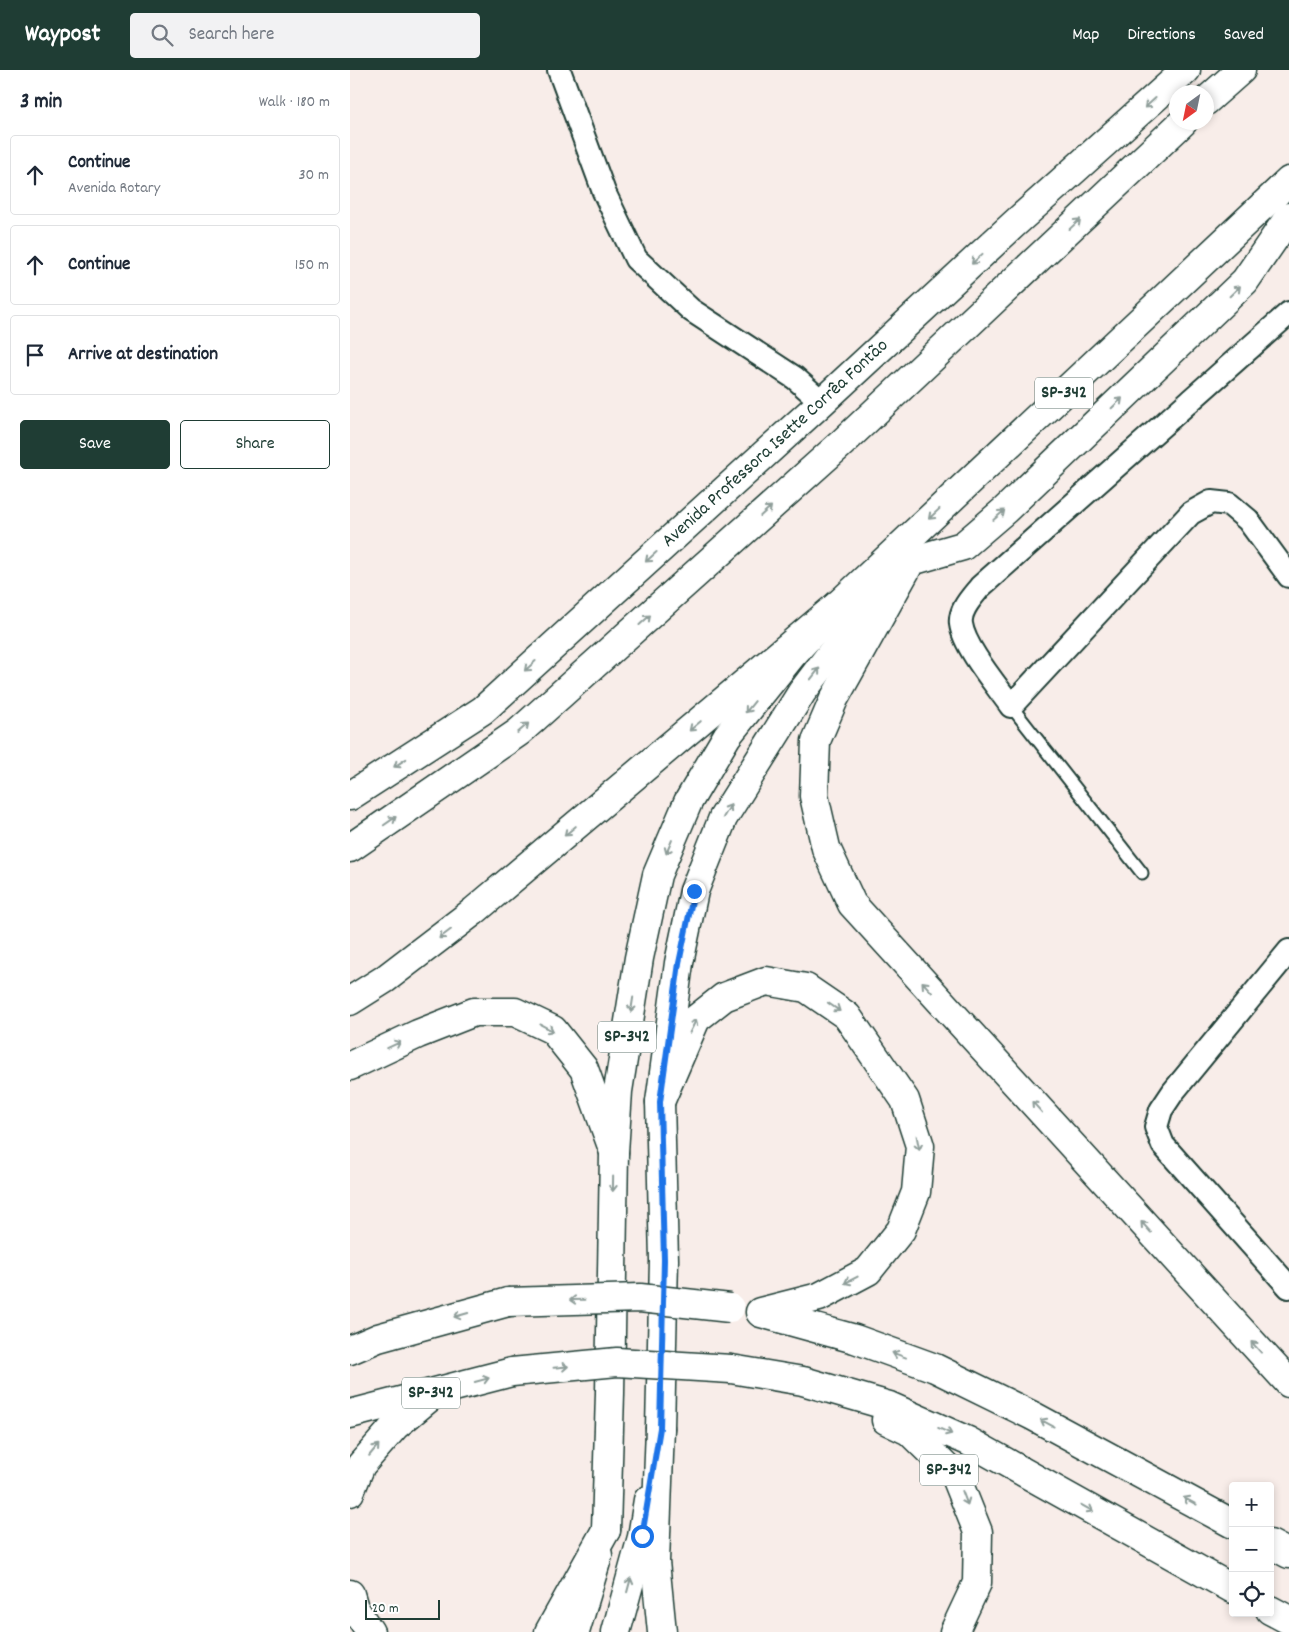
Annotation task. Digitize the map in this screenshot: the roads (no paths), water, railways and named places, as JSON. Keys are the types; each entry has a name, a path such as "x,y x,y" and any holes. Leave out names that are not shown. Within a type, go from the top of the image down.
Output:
{"main road":[{"path":"1214,94 1241,70"},
{"name":"Avenida Professora Isette Corrêa Fontão","path":"350,796 483,710 1175,79"},
{"path":"350,848 519,732 842,442 1175,130"},
{"name":"SP-342","path":"606,1530 614,1152 618,1091 639,958 657,875 688,802 727,736 792,655 839,604 1289,181"},
{"name":"SP-342","path":"662,1632 655,1562 664,1260 660,1102 679,963 692,900 723,818 802,692 849,630 911,561 1289,198"},
{"path":"1289,217 1245,281 1005,510 963,546 911,561 834,699 816,741 814,796 826,848 852,904 1289,1383"},
{"path":"1013,225 1040,257"},
{"path":"350,1001 385,980 474,911 839,604"},
{"path":"660,1102 696,1019 724,997 766,981 806,988 847,1016 905,1100 920,1146 916,1192 901,1230 868,1271 819,1297 760,1312"},
{"path":"350,1066 418,1034 474,1012 515,1012 553,1030 584,1069 614,1152"},
{"path":"350,1350 378,1338 508,1302 640,1298 760,1312 855,1339 935,1368 1033,1416 1229,1522"},
{"name":"SP-342","path":"350,1414 512,1372 617,1362 731,1370 803,1381 909,1431 956,1477 978,1532 977,1583 954,1632"},
{"path":"803,1381 889,1406 968,1441 1229,1587"},
{"path":"350,1492 362,1465 394,1426 437,1392"},
{"path":"616,1632 642,1536 660,1428"},
{"path":"549,1632 606,1530"},
{"path":"575,1632 606,1530"},
{"path":"1274,1546 1289,1554"},
{"path":"350,1594 354,1608 370,1632"},
{"path":"1274,1612 1289,1620"}],"street":[{"path":"559,70 604,192 636,258 691,310 795,378 822,402"},
{"path":"1289,313 980,587 966,605 960,623 968,644 1011,706 1191,513 1211,502 1229,504 1248,520 1289,576"},
{"path":"1289,951 1173,1092 1161,1110 1156,1127 1163,1145 1289,1287"}],"lane":[{"path":"1011,706 1142,873"}]}
